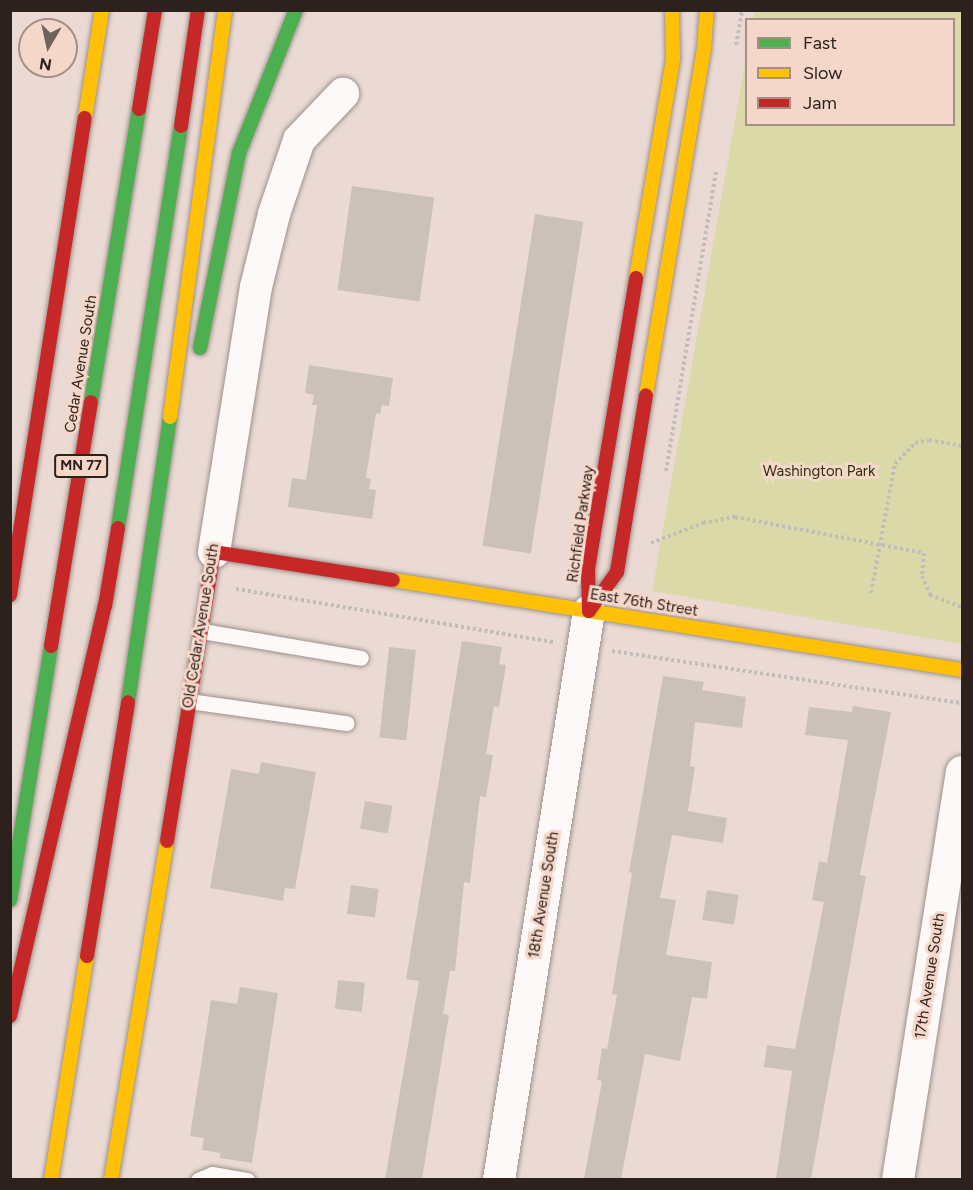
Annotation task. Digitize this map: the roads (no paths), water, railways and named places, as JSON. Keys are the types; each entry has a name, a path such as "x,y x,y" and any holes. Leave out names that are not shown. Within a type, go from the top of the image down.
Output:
{"main road":[{"name":"MN 77","path":"10,595 102,10"},
{"name":"Cedar Avenue South","path":"10,900 155,10"},
{"path":"10,1016 105,606 198,10"},
{"path":"51,1179 150,566 225,10"},
{"name":"Richfield Parkway","path":"589,611 588,569 673,59 672,10"},
{"path":"589,611 617,572 704,49 707,10"},
{"path":"197,363 239,153 293,15"},
{"path":"150,566 169,511 182,442"},
{"name":"East 76th Street","path":"214,552 963,670"},
{"name":"Old Cedar Avenue South","path":"111,1179 214,552"}],"street":[{"name":"Old Cedar Avenue South","path":"214,552 256,287 274,214 299,140 343,94"},
{"name":"18th Avenue South","path":"499,1179 589,611"},
{"name":"17th Avenue South","path":"898,1179 963,772"}],"lane":[{"path":"202,631 361,658"},
{"path":"189,701 346,723"},
{"path":"198,1179 212,1174 247,1179"}],"park label":[{"name":"Washington Park","path":"819,472"}]}
